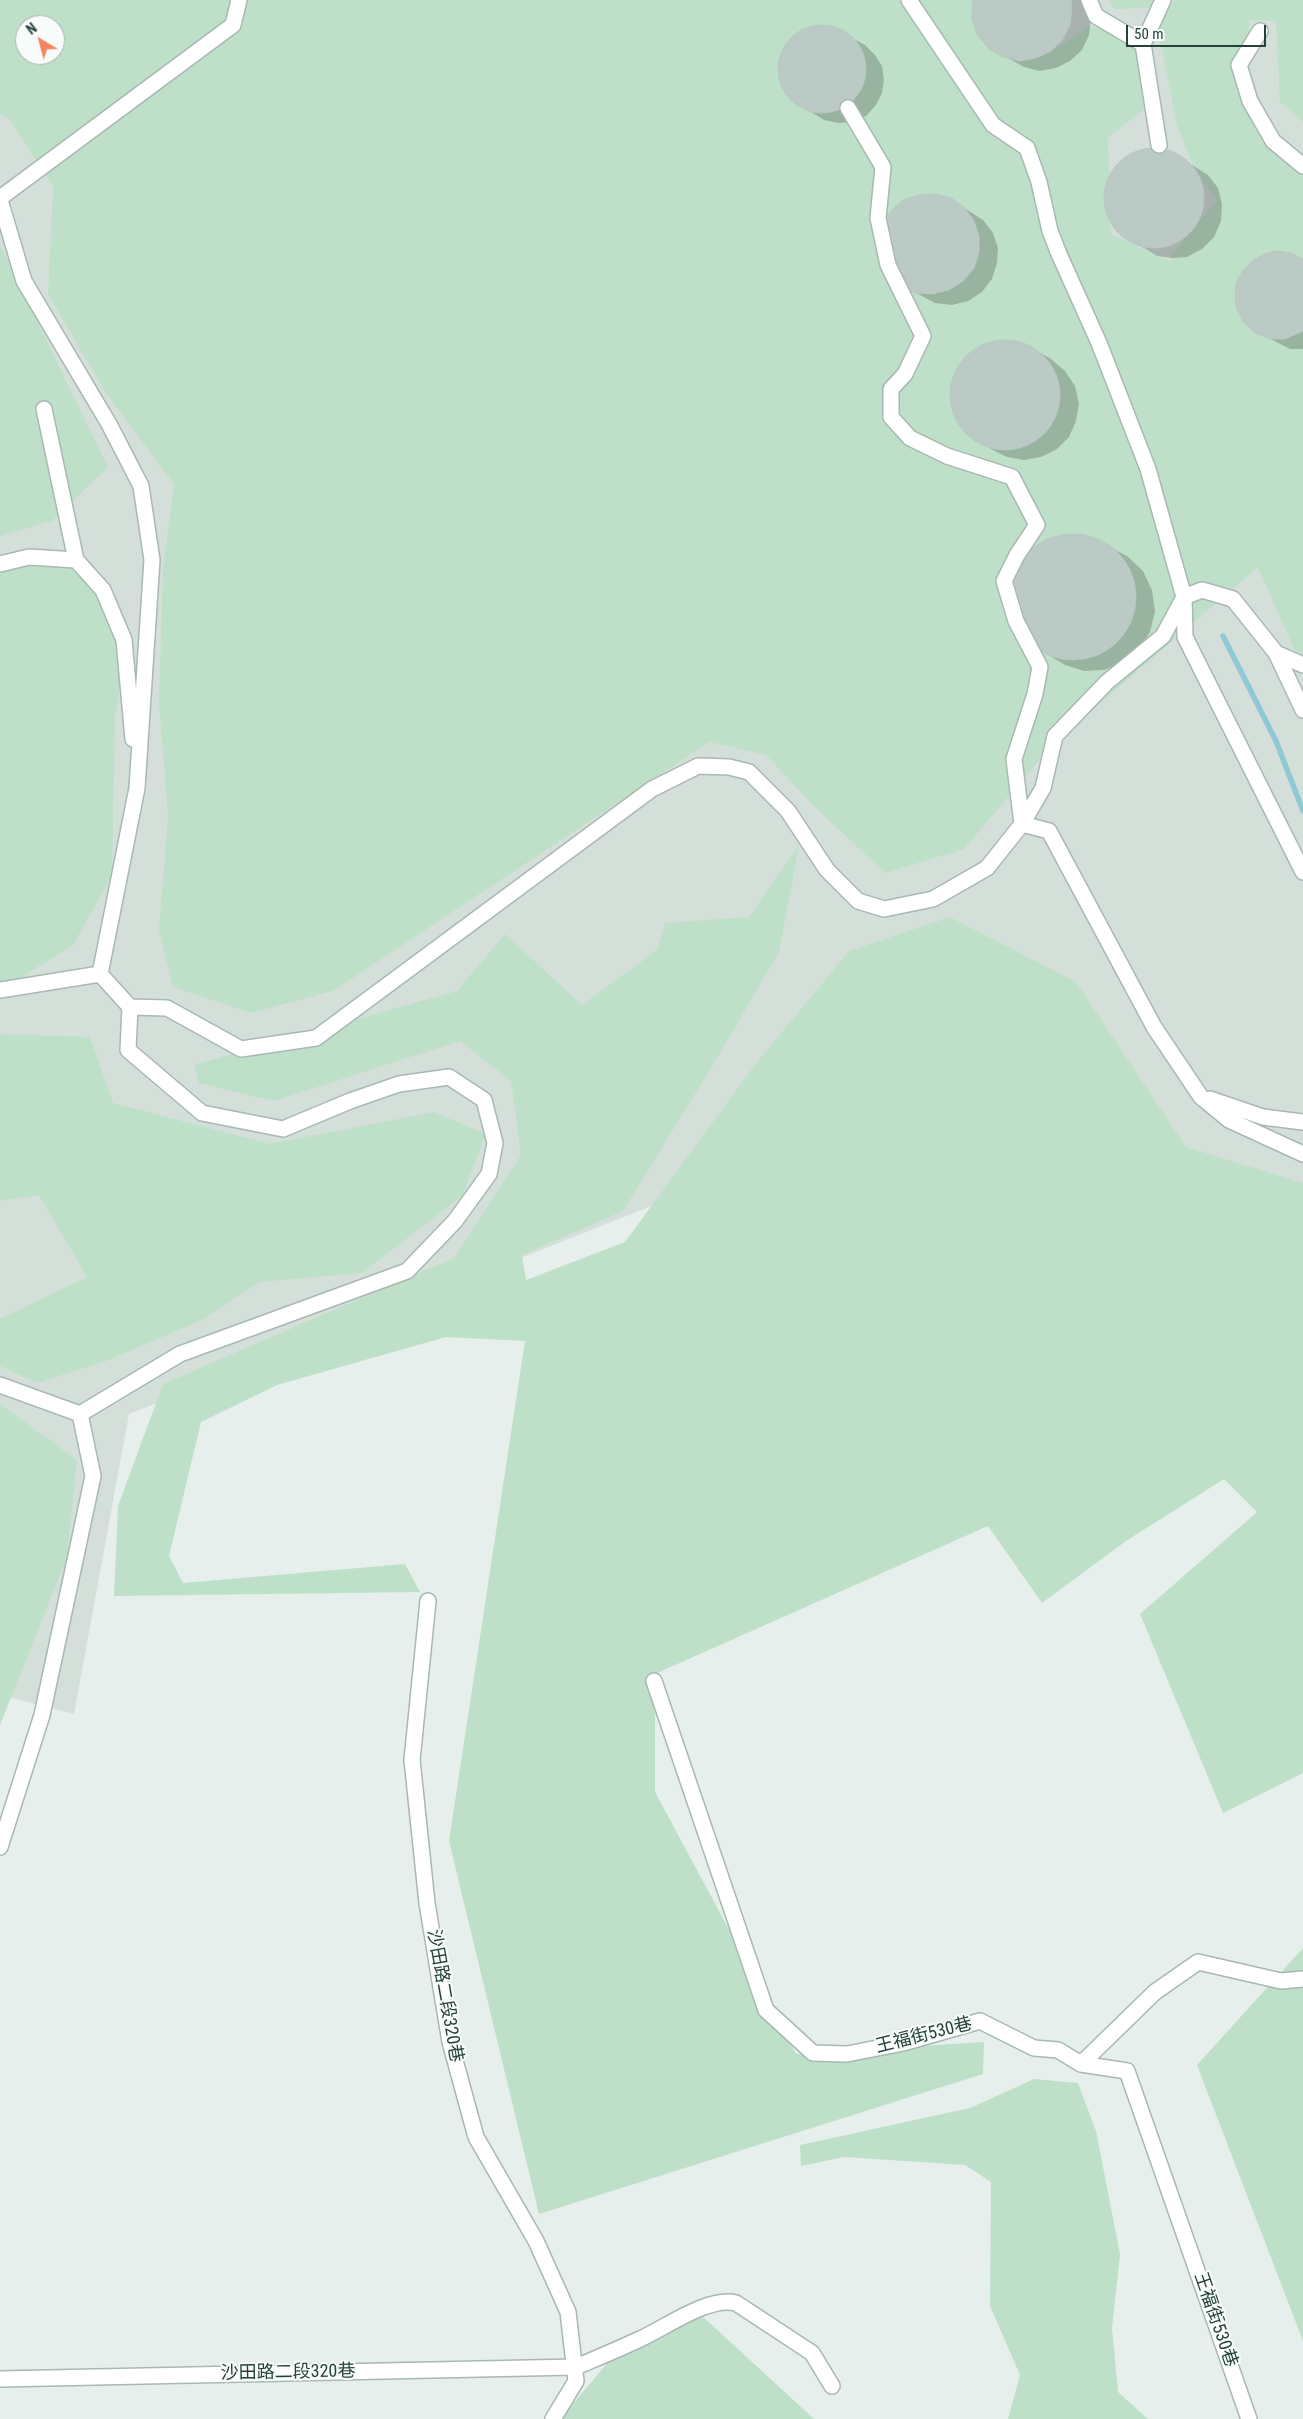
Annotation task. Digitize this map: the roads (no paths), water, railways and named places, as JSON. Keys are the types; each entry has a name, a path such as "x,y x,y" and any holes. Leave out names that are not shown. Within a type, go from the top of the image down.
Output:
{"street":[{"path":"100,974 137,788 152,560 141,486 109,424 24,282 0,199 233,24 239,0"},
{"path":"909,0 993,125 1027,148 1039,182 1050,231 1058,254 1099,343 1148,469 1184,597 1185,637 1303,872"},
{"path":"1089,0 1096,16 1143,44"},
{"path":"1159,145 1143,44 1163,0"},
{"path":"1260,31 1239,65 1250,101 1273,141 1303,166"},
{"path":"848,108 883,167 878,218 888,265 923,336 905,374 891,389 891,417 910,438 946,456 1012,477 1037,525 1017,555 1004,581 1016,621 1040,667 1034,694 1014,759 1022,824"},
{"path":"44,409 76,560 103,590 124,640 137,788"},
{"path":"0,564 29,557 76,560"},
{"path":"130,1007 167,1008 241,1048 316,1038 652,788 698,766 729,767 749,772 788,812 827,870 858,901 884,909 934,899 988,868 1022,824 1043,788 1055,736 1107,682 1163,636 1184,597 1202,590 1234,599 1276,653 1303,710"},
{"path":"1276,653 1303,665"},
{"path":"1022,824 1049,832 1154,1027 1201,1096 1229,1120 1303,1154"},
{"path":"0,990 100,974"},
{"path":"80,1414 180,1354 408,1271 455,1221 489,1174 495,1143 484,1100 449,1078 400,1084 350,1101 283,1129 202,1113 128,1050 130,1007 100,974"},
{"path":"1201,1096 1263,1117 1303,1122"},
{"path":"0,1385 80,1414"},
{"path":"0,1847 42,1715 93,1476 80,1414"},
{"name":"沙田路二段320巷","path":"428,1601 412,1760 427,1903 450,2042 476,2137 536,2242 568,2312 576,2367 576,2380 553,2419"},
{"name":"王福街530巷","path":"654,1682 766,2010 813,2053 848,2054 903,2043 980,2021 1034,2048 1058,2050 1081,2064 1127,2071 1249,2419"},
{"path":"1081,2064 1155,1992 1198,1962 1281,1981 1303,1979"},
{"path":"576,2367 642,2339 689,2312 728,2301 736,2303 812,2353 832,2386"},
{"name":"沙田路二段320巷","path":"0,2380 576,2367"}],"waterway":[{"path":"1223,636 1276,741 1303,811"}]}
